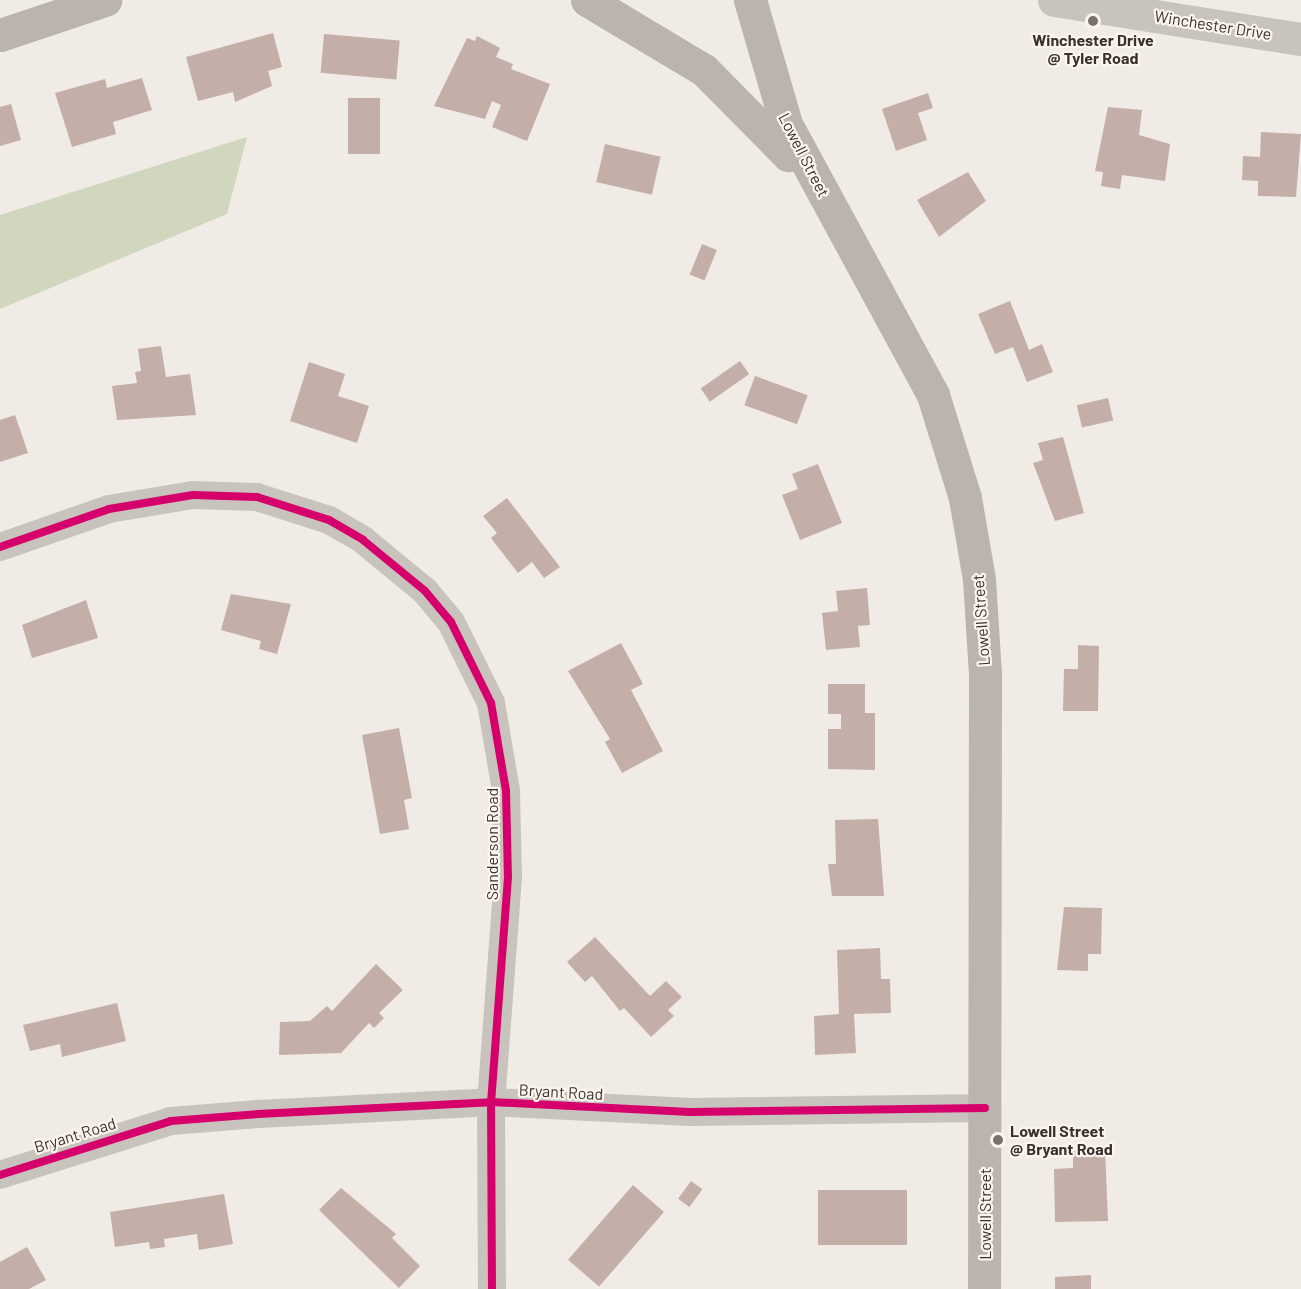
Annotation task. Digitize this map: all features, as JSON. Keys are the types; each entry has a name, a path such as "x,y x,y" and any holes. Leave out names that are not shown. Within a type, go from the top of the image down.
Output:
{"main road":[{"path":"0,35 105,0"},
{"path":"587,0 664,41 733,94 790,157 867,270"},
{"name":"Lowell Street","path":"750,0 786,124 867,270 944,427 965,498 979,579 986,675 984,1289"}],"street":[{"name":"Winchester Drive","path":"1054,0 1108,4 1301,39"},
{"name":"Sanderson Road","path":"0,547 109,508 193,495 257,497 329,520 396,564 425,591 474,661 502,748 508,877 491,1102 492,1289"},
{"name":"Bryant Road","path":"0,1175 171,1121 491,1102 690,1112 985,1108"}],"green space":[{"path":"247,137 227,214 0,309 0,215"}],"building":[{"path":"273,33 282,67 268,71 272,86 235,102 233,92 198,101 186,57"},
{"path":"324,34 400,41 396,79 321,73"},
{"path":"477,36 500,48 496,57 513,64 511,69 550,84 527,141 492,127 501,105 492,101 485,119 434,106 467,38 475,41"},
{"path":"142,78 152,110 113,122 116,134 72,147 55,93 105,79 107,88"},
{"path":"928,93 933,108 918,113 927,140 896,151 882,109"},
{"path":"348,98 380,98 380,154 348,154"},
{"path":"11,104 21,140 0,146 0,107"},
{"path":"1108,107 1142,110 1139,135 1170,144 1165,181 1122,175 1120,189 1101,186 1103,172 1095,171"},
{"path":"1261,132 1301,134 1296,197 1258,196 1258,181 1242,180 1243,156 1260,157"},
{"path":"605,144 661,157 652,195 596,182"},
{"path":"968,172 986,201 939,237 917,200"},
{"path":"702,244 717,250 704,281 690,275"},
{"path":"1010,301 1029,350 1042,344 1053,372 1027,382 1013,347 995,354 978,314"},
{"path":"161,346 166,377 190,374 196,415 117,420 112,386 137,383 135,372 141,371 138,349"},
{"path":"740,361 749,374 710,402 701,389"},
{"path":"309,362 345,374 338,396 369,406 357,443 290,421"},
{"path":"755,376 808,395 797,424 744,405"},
{"path":"1108,398 1113,420 1082,428 1077,405"},
{"path":"15,415 28,453 0,462 0,420"},
{"path":"1063,437 1084,513 1055,521 1033,463 1043,460 1038,443"},
{"path":"818,464 842,523 800,540 782,495 798,489 792,474"},
{"path":"507,498 560,567 544,578 532,562 518,573 491,538 497,533 483,516"},
{"path":"867,588 870,625 858,626 860,647 826,650 822,613 838,611 836,591"},
{"path":"231,594 291,604 277,654 259,649 261,641 221,630"},
{"path":"86,600 98,638 32,658 22,625"},
{"path":"621,643 643,684 631,690 663,751 622,773 605,742 610,739 568,671"},
{"path":"1078,645 1099,646 1098,711 1063,711 1064,669 1078,669"},
{"path":"828,684 865,684 865,713 875,713 875,770 828,769 828,729 841,729 841,714 828,714"},
{"path":"399,728 412,798 404,800 409,829 380,834 362,735"},
{"path":"878,819 884,896 832,896 828,864 836,864 835,820"},
{"path":"1064,907 1102,908 1101,954 1088,954 1088,971 1057,970"},
{"path":"595,937 650,996 666,981 682,997 668,1010 674,1016 651,1037 624,1008 620,1011 592,976 585,982 567,962"},
{"path":"880,948 881,979 890,979 891,1013 854,1014 856,1053 815,1055 814,1016 839,1014 837,950"},
{"path":"376,964 403,990 379,1013 384,1018 374,1028 369,1023 341,1053 279,1055 280,1022 310,1021 327,1006 332,1011"},
{"path":"117,1003 126,1041 62,1057 60,1044 30,1051 23,1025"},
{"path":"1105,1150 1108,1221 1055,1222 1054,1169 1073,1168 1073,1151"},
{"path":"691,1181 702,1189 689,1207 678,1199"},
{"path":"633,1185 664,1212 599,1287 568,1260"},
{"path":"341,1188 396,1234 392,1238 420,1266 399,1288 319,1210"},
{"path":"818,1190 907,1190 907,1245 818,1245"},
{"path":"224,1194 233,1244 199,1250 197,1234 164,1239 165,1247 150,1249 149,1242 115,1247 110,1212"},
{"path":"27,1247 46,1280 29,1289 0,1289 0,1262"},
{"path":"1091,1275 1091,1289 1055,1289 1055,1277"}],"cycle path":[{"path":"0,547 109,509 193,495 257,497 329,520 363,540 425,591 451,622 491,703 506,791 508,877 491,1102 492,1289"},
{"path":"0,1175 171,1121 258,1114 491,1102 690,1112 985,1108"}],"place":[{"name":"Winchester Drive @ Tyler Road","path":"1093,21"},
{"name":"Lowell Street @ Bryant Road","path":"998,1140"}]}
